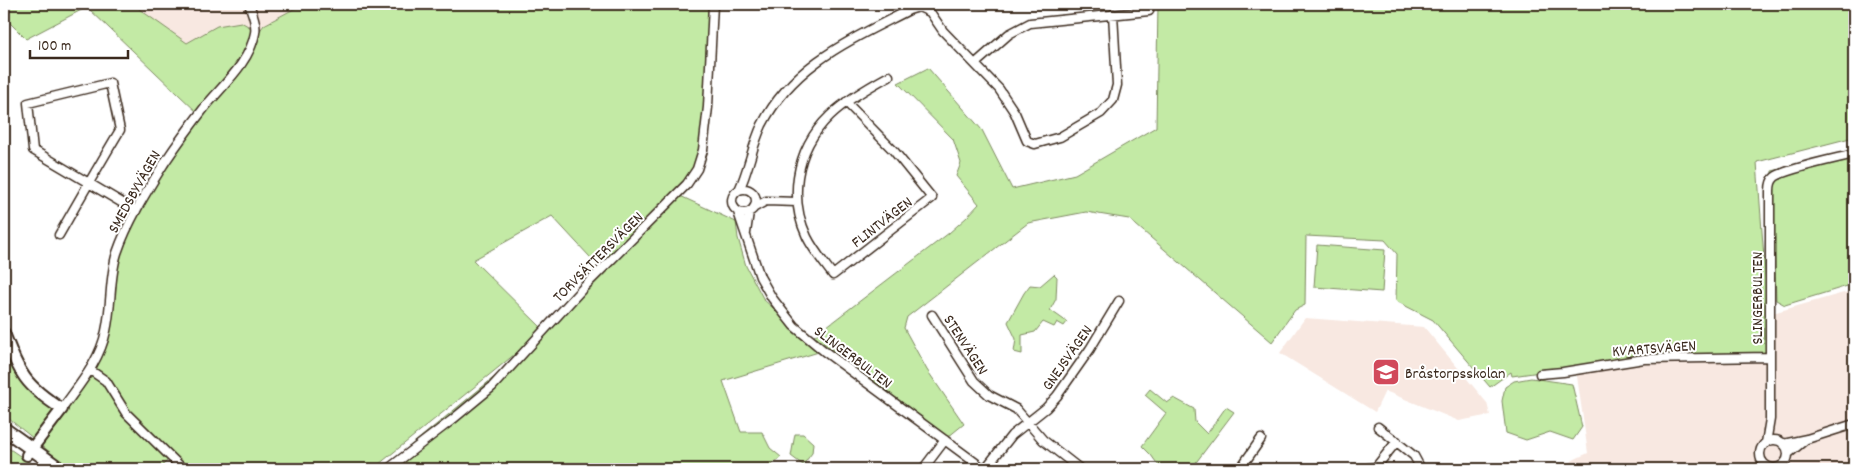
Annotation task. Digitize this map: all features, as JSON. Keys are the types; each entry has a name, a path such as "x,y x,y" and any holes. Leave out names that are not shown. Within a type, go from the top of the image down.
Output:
{"highway":[{"path":"4,429 47,469"},
{"path":"4,438 60,469"}],"street":[{"name":"SMEDSBYVÄGEN","path":"30,452 90,370 100,351 107,330 112,274 117,253 136,211 165,162 202,110 238,68 247,54 256,32 256,24 249,4"},
{"name":"TORVSÄTTERSVÄGEN","path":"388,469 492,387 584,287 687,184 700,163 703,150 708,107 714,4"},
{"path":"766,201 752,210 738,212 732,206 731,201 747,173 750,157 762,126 776,102 793,81 826,54 914,8 927,9 943,31 976,63 1005,97 1028,142 1035,144 1055,139 1101,113 1113,100 1117,85 1113,14"},
{"path":"976,63 1009,34 1030,23 1149,11"},
{"name":"FLINTVÄGEN","path":"846,102 894,151 932,198 833,275 807,237 801,222 796,202 799,171 805,150 823,122 846,102 889,76"},
{"path":"59,235 89,183 120,130 110,84 28,102 34,150 89,183 136,211"},
{"name":"SLINGERBULTEN","path":"1766,443 1770,419 1770,191 1774,178 1786,172 1854,154"},
{"path":"747,173 756,201 752,210"},
{"path":"739,190 752,193 766,201 796,202"},
{"name":"SLINGERBULTEN","path":"746,234 752,210"},
{"name":"SLINGERBULTEN","path":"738,212 760,277 772,298 794,326 824,352 985,469"},
{"name":"GNEJSVÄGEN","path":"985,469 1005,443 1046,408 1061,390 1090,349 1119,302"},
{"name":"STENVÄGEN","path":"932,315 974,381 989,395 1016,409 1028,422"},
{"path":"4,333 18,368 27,382 40,395 62,409"},
{"name":"KVARTSVÄGEN","path":"1540,374 1650,358 1770,357"},
{"path":"90,370 106,381 126,413 183,469"},
{"name":"SLINGERBULTEN","path":"1770,419 1781,443"},
{"path":"1028,422 1051,447 1080,469"},
{"path":"1807,439 1788,454 1785,462 1779,468 1768,467 1762,461 1760,454 1766,443 1771,441 1781,443 1807,439 1854,424"},
{"path":"1378,427 1414,456 1421,469"},
{"path":"1240,469 1261,439"},
{"path":"923,469 945,440"},
{"path":"1364,469 1376,466 1397,441"},
{"path":"1781,443 1788,454"}],"shaded area":[{"path":"84,4 303,4 264,25 201,115"},
{"path":"1854,290 1854,469 1569,469 1568,466 1573,460 1588,453 1576,369"},
{"name":"Bråstorpsskolan","path":"1305,318 1424,327 1487,403 1490,415 1459,421 1385,391 1375,412 1280,353"}],"green space":[{"path":"4,4 137,4 139,9 187,43 217,26 241,22 255,30 253,40 264,25 303,4 713,4 712,87 698,167 676,194 736,222 738,238 746,266 764,300 822,351 723,381 741,432 762,432 770,448 781,457 767,469 382,469 525,352 541,333 373,469 182,469 170,458 159,469 70,469 40,444 90,370 105,337 113,262 136,211 200,115 87,7 26,39 4,17","holes":["552,216 602,270 544,330 473,260"]},
{"path":"1158,4 1854,4 1854,137 1757,162 1768,314 1768,356 1639,358 1512,376 1511,372 1490,387 1433,320 1396,301 1397,254 1385,240 1306,236 1305,305 1295,310 1272,342 1129,219 1086,212 1028,223 907,317 904,328 927,370 964,424 948,437 814,336 949,233 979,204 956,176 961,163 953,139 898,83 928,68 982,130 1012,189 1075,174 1156,127"},
{"path":"1854,152 1854,284 1785,305 1776,300 1772,171"},
{"path":"1317,245 1385,250 1382,292 1314,287"},
{"path":"1054,274 1057,277 1056,299 1050,310 1067,322 1064,326 1057,322 1054,327 1043,322 1035,332 1022,335 1022,354 1014,352 1016,339 1008,322 1030,285 1040,286"},
{"path":"8,346 15,362 60,409 34,439 4,415 4,349"},
{"path":"1531,378 1572,384 1582,427 1573,440 1550,432 1526,440 1506,433 1502,401 1505,387 1514,381"},
{"path":"1150,389 1167,403 1174,398 1194,409 1195,422 1207,434 1226,407 1234,412 1191,469 1161,469 1142,446 1166,413 1145,395"},
{"path":"795,434 803,434 813,443 812,453 803,465 791,456"},
{"path":"4,445 39,469 4,469"}],"place":[{"name":"Bråstorpsskolan","path":"1386,372"}]}
